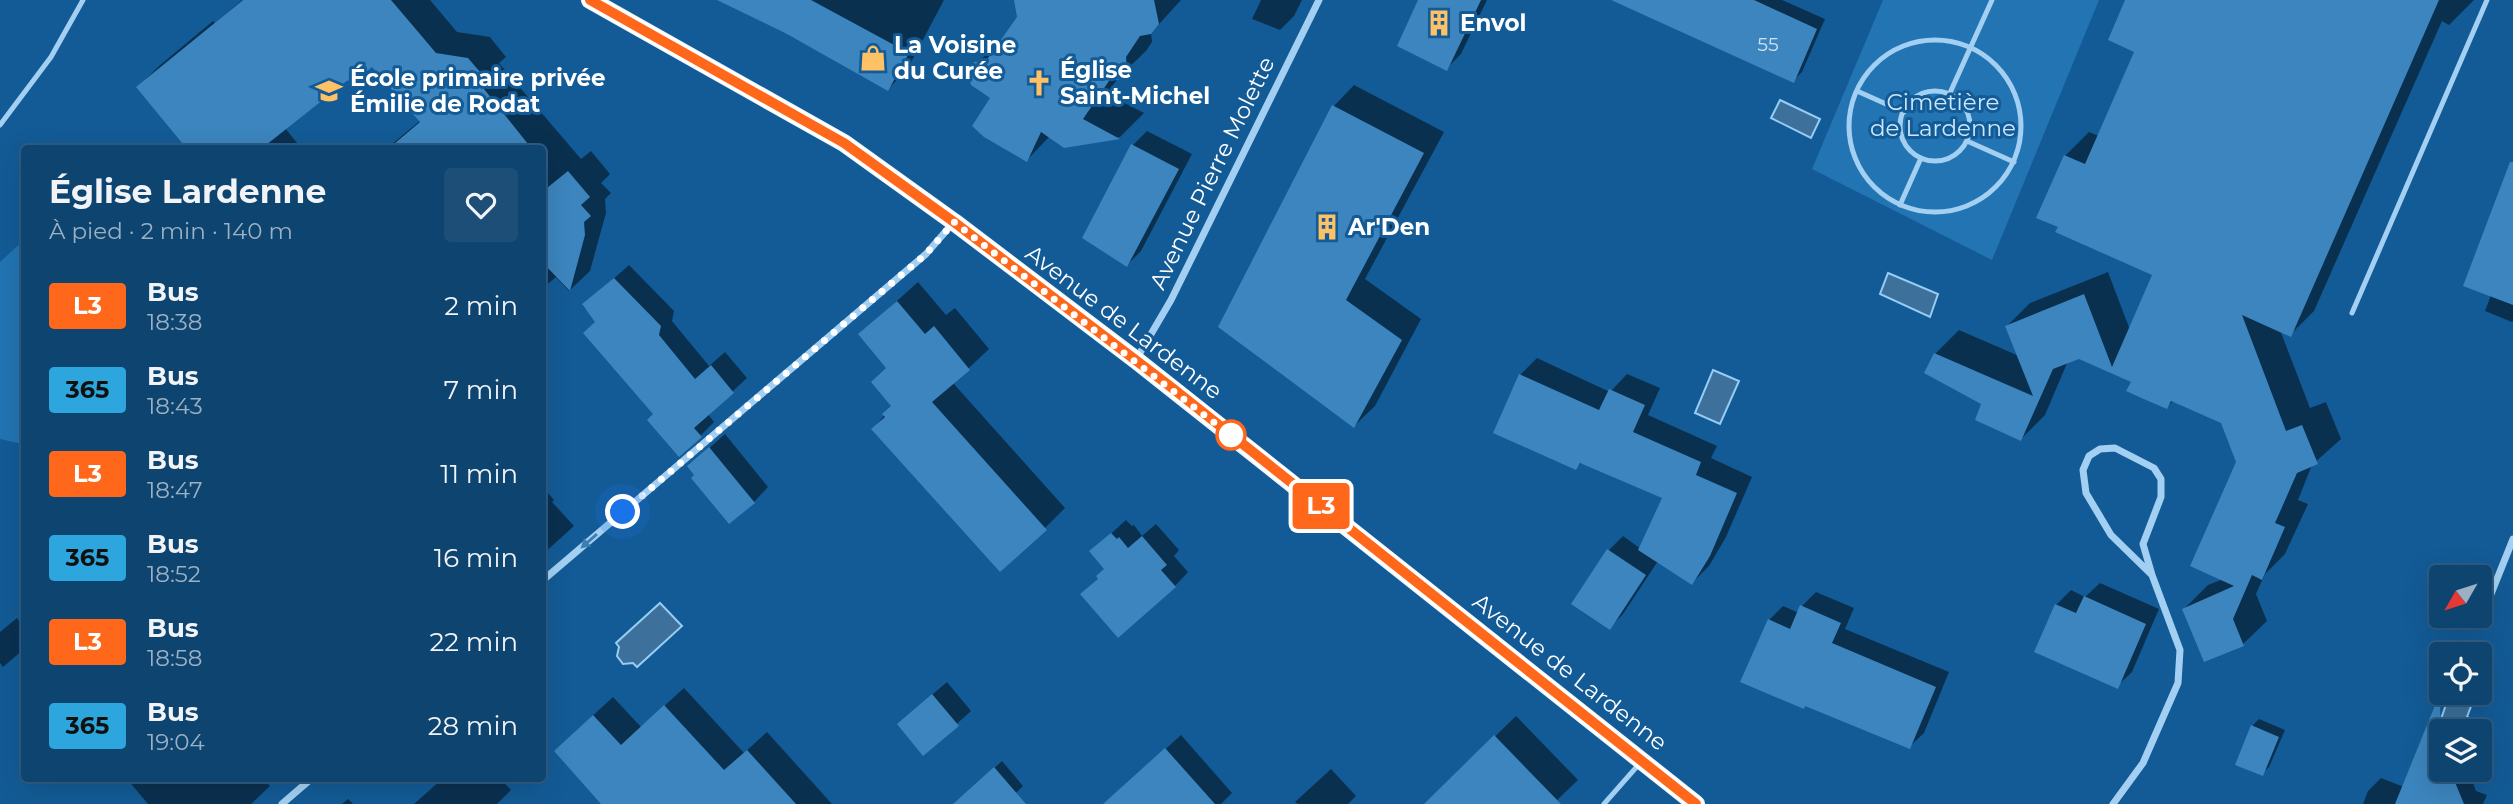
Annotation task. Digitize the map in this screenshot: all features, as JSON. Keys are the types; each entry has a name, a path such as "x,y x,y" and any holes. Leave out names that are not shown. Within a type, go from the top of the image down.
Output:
{"main road":[{"name":"Avenue de Lardenne","path":"590,0 844,143 954,222 1136,360 1696,804"}],"street":[{"name":"Avenue Pierre Molette","path":"1136,360 1171,300 1319,0"},
{"path":"546,578 926,254 954,222"},
{"path":"2113,804 2143,764 2178,683 2180,650 2151,575 2143,544 2161,497 2161,479 2154,468 2115,448 2100,449 2090,456 2083,470 2086,493 2111,535 2151,575"},
{"path":"2492,592 2513,539"},
{"path":"282,804 308,782"}],"lane":[{"path":"0,125 51,57 83,0"},
{"path":"1949,94 1992,0"},
{"path":"2352,313 2487,0"},
{"path":"1927,40 1949,41 1970,48 1990,59 2005,76 2016,96 2021,118 2020,140 2014,162 2002,181 1986,196 1966,207 1944,212 1922,211 1900,205 1881,193 1866,177 1855,157 1850,135 1850,112 1857,91 1868,72 1885,56 1905,45 1927,40"},
{"path":"1857,91 1904,112"},
{"path":"1923,93 1949,94 1964,106 1968,114 1970,132 1967,141 1963,148 1948,159 1921,158 1913,153 1903,138 1901,121 1904,112 1908,104 1923,93"},
{"path":"1967,141 2014,162"},
{"path":"1900,205 1921,158"},
{"path":"1604,804 1643,761"}],"green space":[{"name":"Cimetière de Lardenne","path":"1883,0 2099,0 1992,260 1812,169"},
{"path":"21,243 21,444 0,439 0,262"}],"shaded area":[{"path":"1780,100 1820,119 1811,138 1771,118"},
{"path":"1888,273 1938,294 1930,317 1880,294"},
{"path":"1713,370 1739,381 1720,424 1695,413"},
{"path":"660,603 682,626 637,667 633,663 623,664 617,656 619,647 616,643"},
{"path":"2446,705 2472,705 2467,717 2472,719 2441,719"}],"building":[{"path":"243,0 391,0 436,53 468,58 486,79 480,84 529,145 393,145 420,122 372,67 351,84 348,80 266,145 184,145 136,87"},
{"path":"717,0 811,0 909,53 888,91 787,34"},
{"name":"Église Saint-Michel","path":"1014,0 1154,0 1159,24 1151,34 1140,36 1126,57 1127,69 1121,79 1109,81 1083,119 1120,139 1064,148 1041,132 1027,162 984,137 972,126 990,98 971,85 968,73 974,62 986,61 1017,17"},
{"name":"Envol","path":"1418,0 1481,0 1447,71 1397,46"},
{"path":"1611,0 1754,0 1817,29 1794,83"},
{"path":"2125,0 2439,0 2291,337 2242,315 2286,431 2302,425 2318,464 2297,473 2275,523 2285,527 2262,580 2252,575 2233,619 2244,646 2204,662 2182,609 2234,586 2190,566 2236,462 2221,423 2171,401 2167,409 2126,391 2131,382 2079,359 2053,369 2021,441 1975,420 1981,404 1924,373 1934,353 2033,396 2005,326 2084,294 2112,367 2152,275 2055,232 2058,227 2036,218 2064,155 2085,164 2134,52 2108,40"},
{"name":"Ar'Den","path":"1332,105 1424,153 1346,300 1402,340 1354,428 1218,327"},
{"path":"1131,144 1179,169 1127,267 1082,238"},
{"path":"2510,162 2513,162 2513,305 2463,286"},
{"path":"568,171 590,197 581,205 591,216 584,222 585,235 570,291 546,266 546,189"},
{"path":"614,278 661,326 659,335 695,379 711,365 734,393 694,428 702,437 679,457 647,420 653,414 583,333 595,322 582,304"},
{"path":"897,301 925,334 934,326 970,370 932,402 1047,530 1000,572 871,429 885,417 882,414 891,406 871,382 886,368 858,334"},
{"path":"1519,374 1599,410 1609,389 1645,405 1633,432 1701,462 1696,475 1737,493 1710,556 1692,585 1638,550 1662,498 1580,463 1576,470 1493,433"},
{"path":"709,447 755,503 729,524 691,478 694,475 687,466"},
{"path":"1111,533 1117,539 1119,537 1128,548 1142,536 1167,565 1161,570 1176,587 1118,638 1080,594 1098,579 1096,576 1104,569 1089,551"},
{"path":"1607,549 1646,575 1610,630 1571,604"},
{"path":"2084,596 2146,624 2118,689 2034,652 2055,604 2076,613"},
{"path":"1800,605 1841,623 1832,643 1936,687 1910,749 1740,682 1768,619 1790,629"},
{"path":"932,694 959,726 923,756 897,724"},
{"path":"664,705 724,770 747,750 796,804 601,804 554,751 593,715 621,745"},
{"path":"2435,705 2440,705 2440,719 2429,719"},
{"path":"2429,720 2429,782 2455,782 2464,804 2395,804"},
{"path":"2251,725 2279,737 2263,776 2235,765"},
{"path":"1494,735 1561,804 1424,804"},
{"path":"1165,748 1215,804 1103,804"},
{"path":"994,767 1026,804 953,804"}],"bus line":[{"name":"L3","path":"590,0 844,143 954,222 1171,387 1696,804"}],"place":[{"name":"Envol","path":"1439,23"},
{"name":"La Voisine du Curée","path":"873,58"},
{"name":"Église Saint-Michel","path":"1039,83"},
{"name":"École primaire privée Émilie de Rodat","path":"329,91"},
{"name":"Ar'Den","path":"1327,227"}],"route":[{"path":"623,512 926,254 954,222 1238,441 1231,435"}]}
